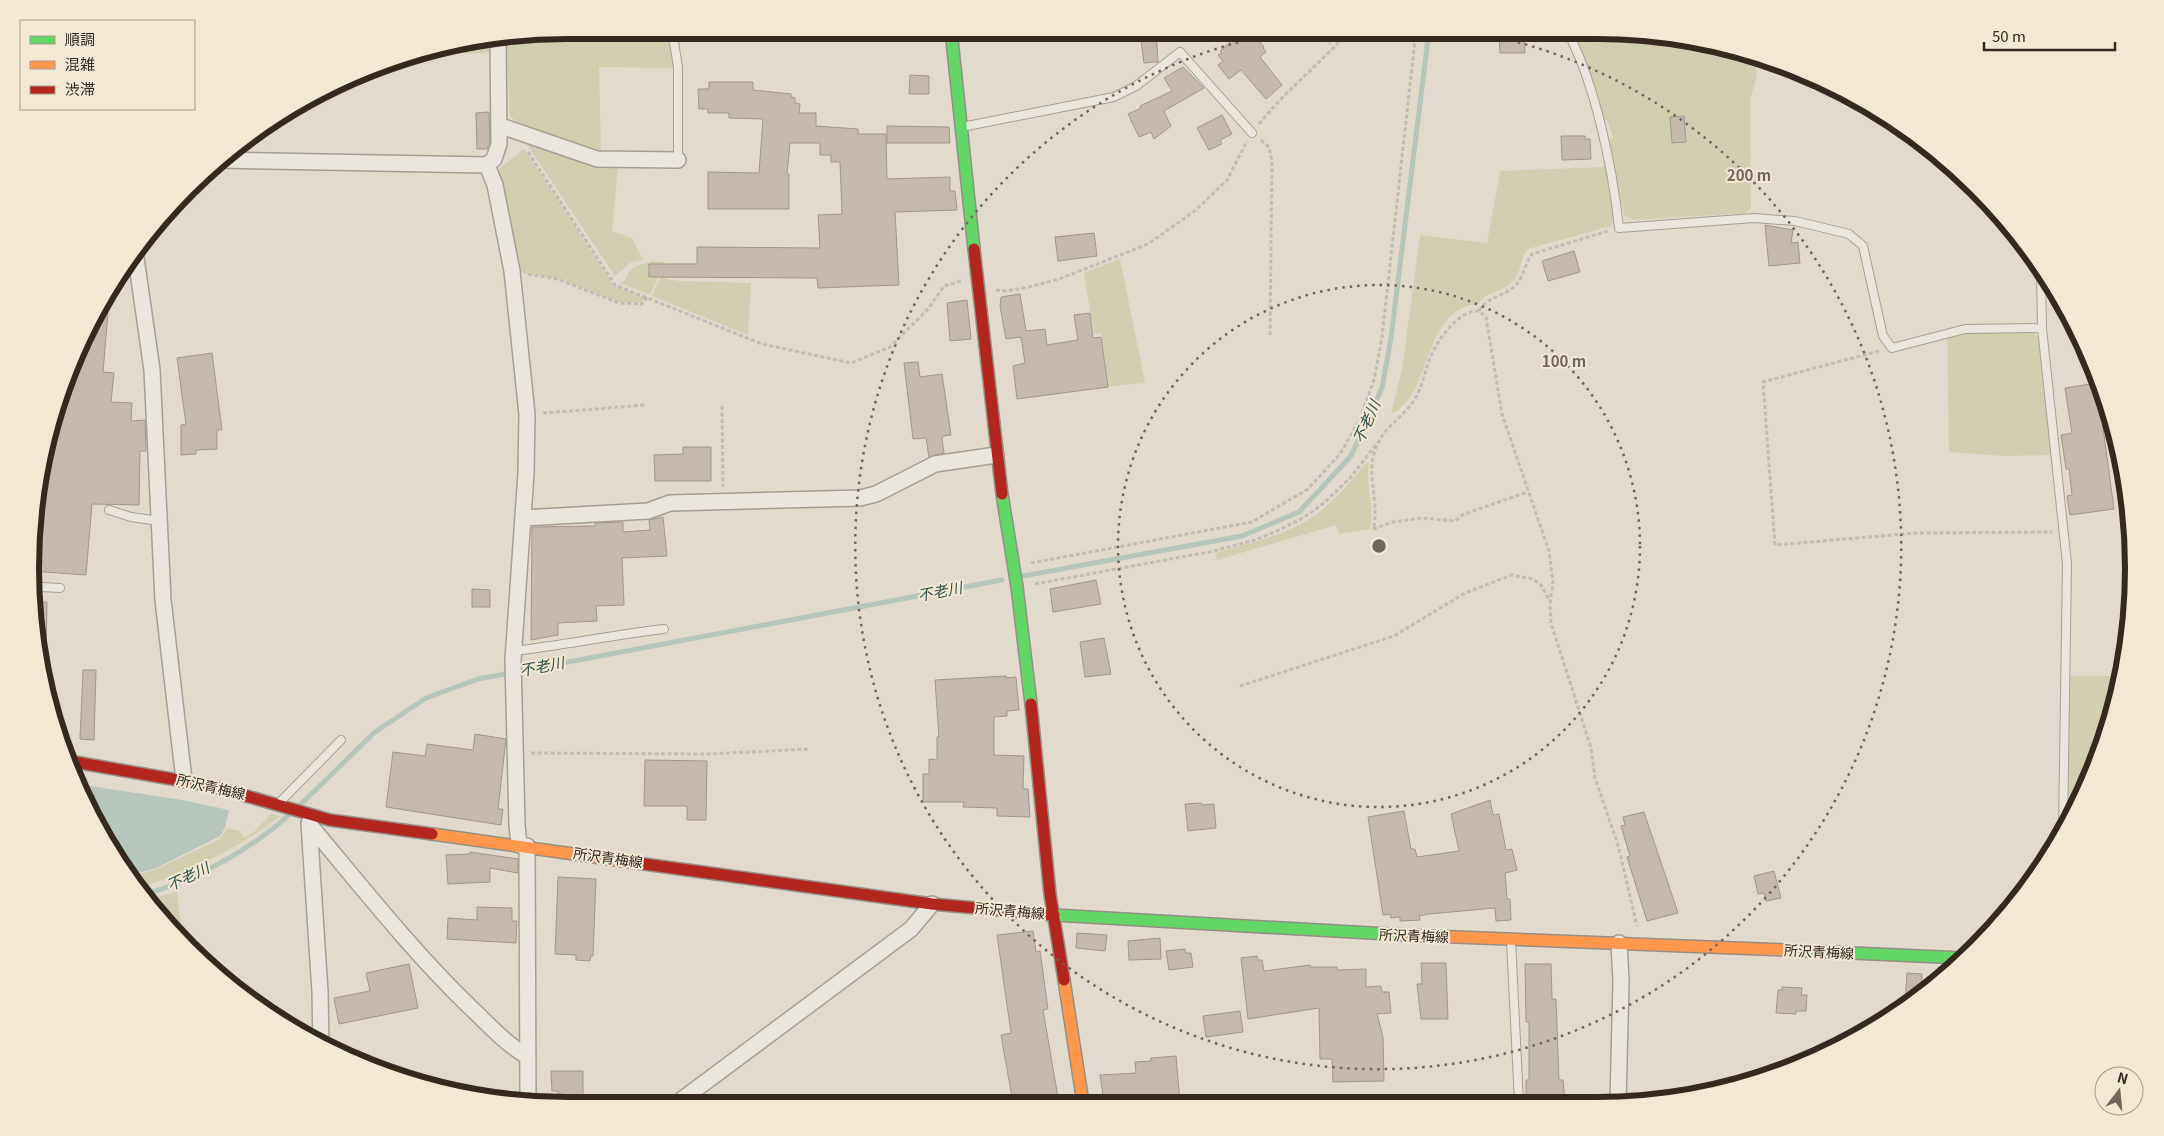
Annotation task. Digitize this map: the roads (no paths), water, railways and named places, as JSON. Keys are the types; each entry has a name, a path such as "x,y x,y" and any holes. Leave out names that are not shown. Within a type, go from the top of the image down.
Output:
{"main road":[{"path":"952,39 996,455 1017,587 1037,750 1052,915 1082,1097"},
{"name":"所沢青梅線","path":"76,763 184,780 282,805 308,819 523,846 932,904 1052,915 1366,934 1954,958"}],"street":[{"path":"231,160 487,164 494,159 508,128 499,43"},
{"path":"508,128 598,159 678,160"},
{"path":"487,164 495,185 512,273 527,414 514,677 515,755 523,846 528,1096"},
{"path":"137,262 152,370 163,600 184,780"},
{"path":"522,518 648,511 654,510 661,504 670,503 860,498 876,494 935,464 996,455"},
{"path":"308,819 412,946 458,995 512,1047 528,1057"},
{"path":"308,819 322,1036"},
{"path":"685,1097 911,929 932,904"},
{"path":"1618,1096 1621,982 1619,943"}],"lane":[{"path":"673,39 678,67 678,160"},
{"path":"1570,39 1584,71 1598,120 1619,228 1761,218 1795,221 1849,234 1863,246 1883,336 1892,348 1965,329 2042,328"},
{"path":"960,128 1114,97 1136,86 1180,52 1252,133"},
{"path":"2040,281 2042,328 2067,564 2063,816"},
{"path":"109,510 131,517 159,521"},
{"path":"40,589 60,588"},
{"path":"514,655 615,635 664,628"},
{"path":"282,805 341,740"},
{"path":"1511,940 1519,1097"}],"waterway":[{"name":"不老川","path":"1023,576 1242,536 1299,512 1351,456 1382,388 1391,338 1428,39"},
{"name":"不老川","path":"299,806 375,732 426,698 478,679 1002,580"},
{"name":"不老川","path":"150,893 202,873 220,863 257,841 289,815"}]}
